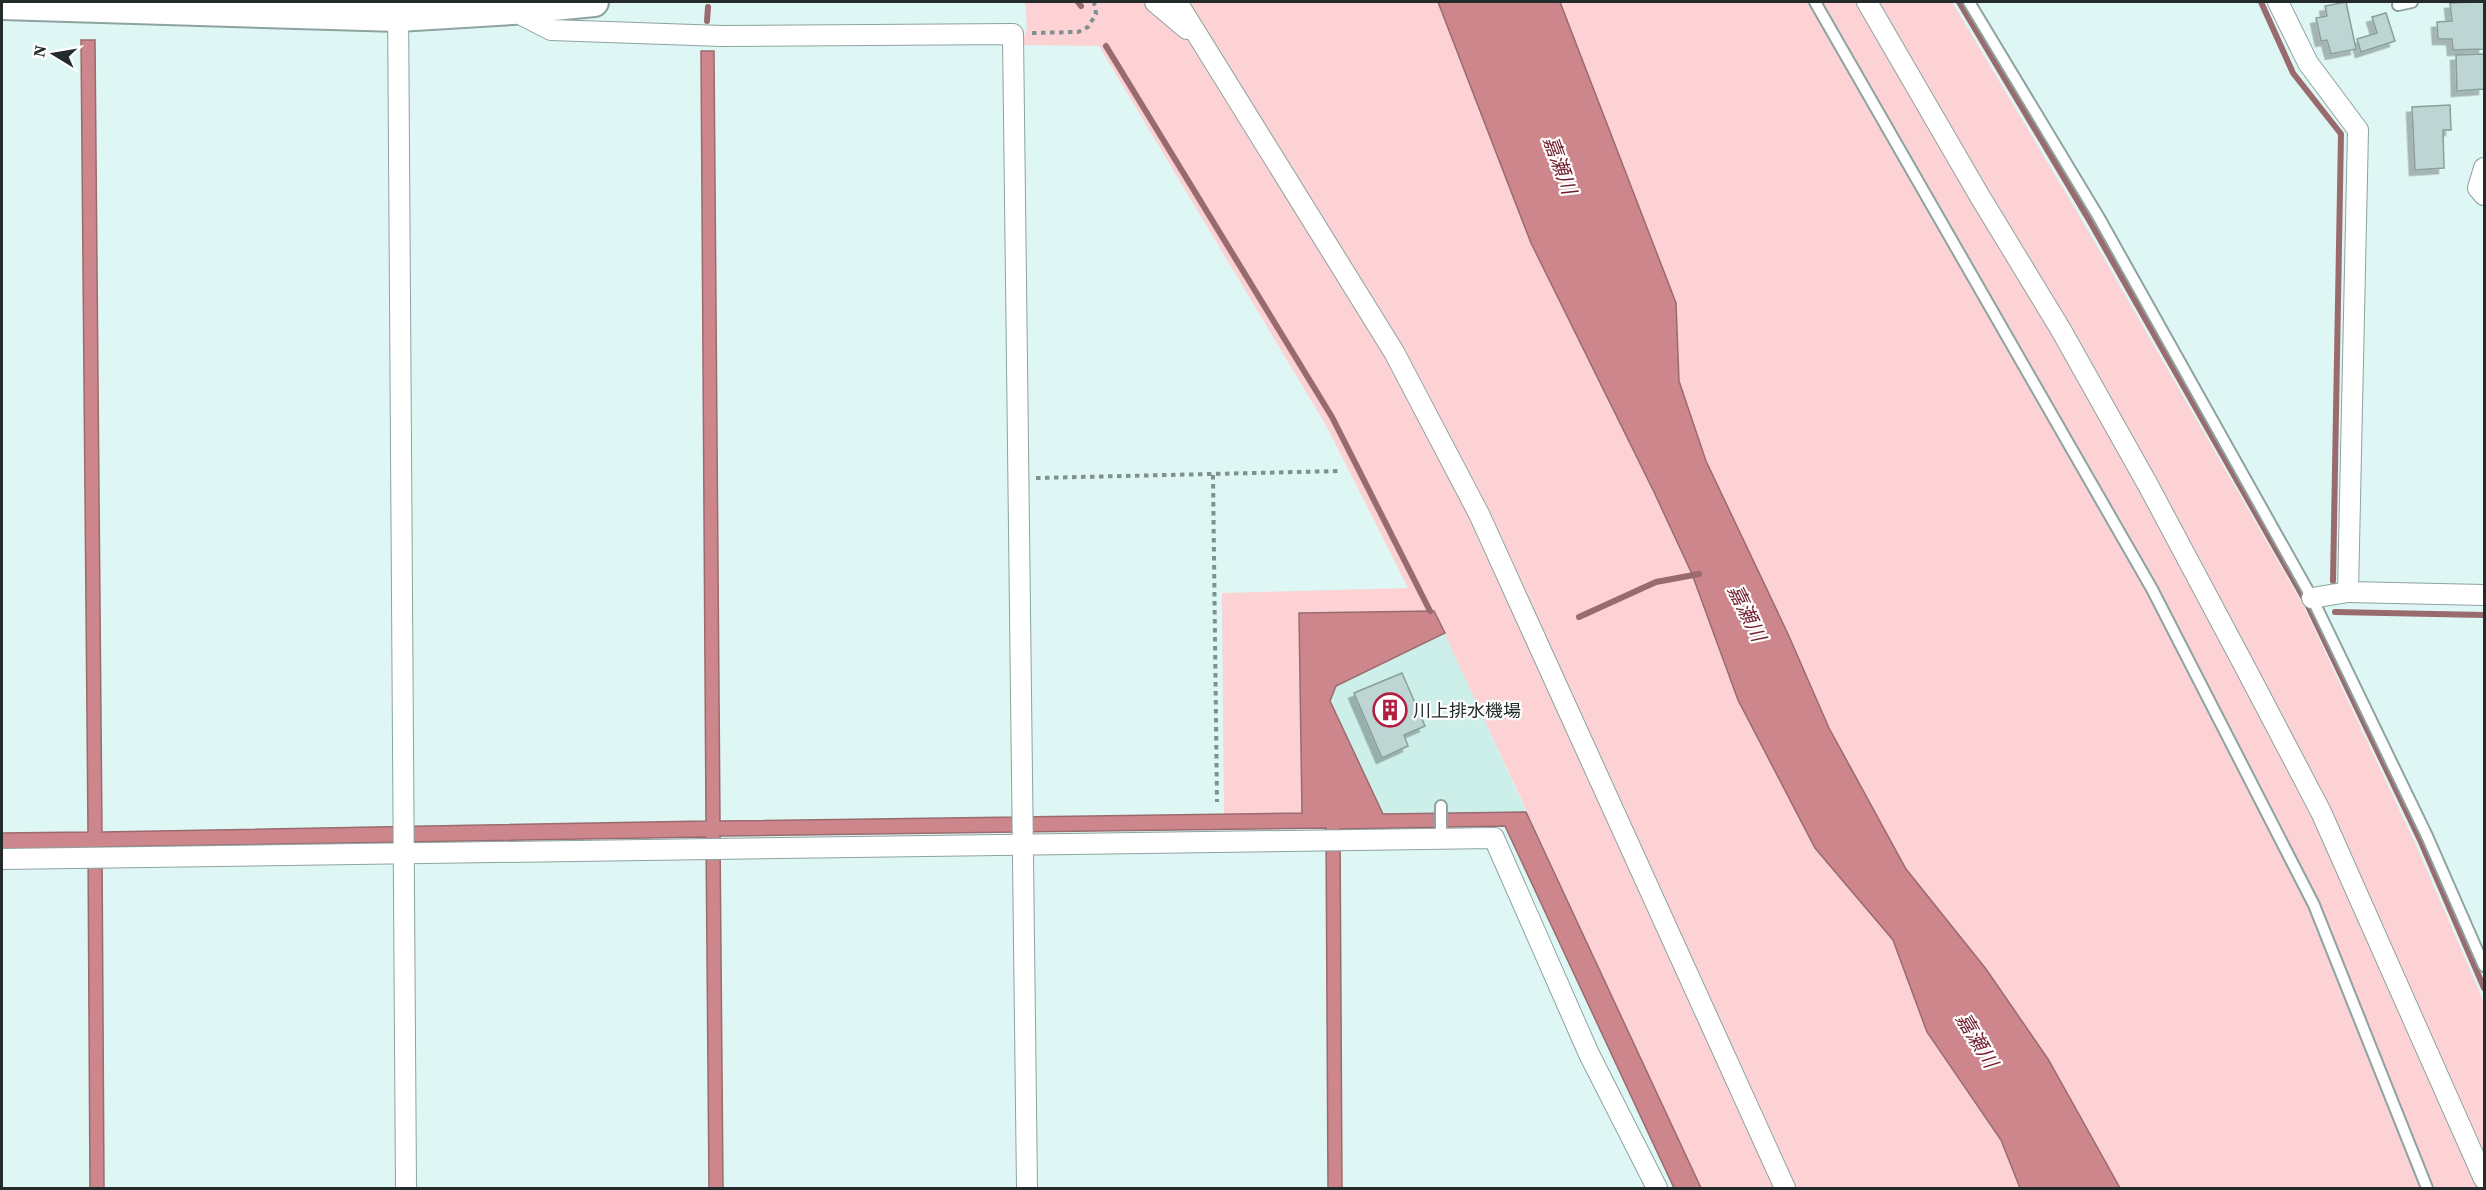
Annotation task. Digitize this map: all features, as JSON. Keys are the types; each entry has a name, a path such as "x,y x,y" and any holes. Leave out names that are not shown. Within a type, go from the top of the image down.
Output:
{"main road":[{"path":"2,5 512,10 594,2"}],"street":[{"path":"1155,2 1199,38"},
{"path":"1177,2 1394,352 1479,514 1785,1188"},
{"path":"1867,2 1979,195 2061,330 2154,495 2246,667 2321,812 2484,1179"},
{"path":"2278,2 2308,63 2358,130 2348,592"},
{"path":"398,9 406,1188"},
{"path":"512,10 551,30 722,36 1013,34 1027,1188"},
{"path":"2484,168 2478,188 2484,195"},
{"path":"2312,598 2348,592 2484,595"},
{"path":"2,859 1494,838 1590,1054 1657,1188"}],"lane":[{"path":"1815,2 2152,589 2314,904 2427,1188"},
{"path":"1969,2 2098,216 2312,598 2427,836 2484,966"},
{"path":"2398,5 2412,2"},
{"path":"1441,806 1441,839"}],"path":[{"path":"1013,34 1078,32 1088,27 1096,14 1094,2"},
{"path":"1018,478 1341,471"},
{"path":"1213,475 1217,802"}],"shaded area":[{"path":"1025,2 1438,2 1531,243 1654,492 1815,848 1893,940 1927,1032 2001,1140 2020,1188 1701,1188 1434,611 1299,614 1302,813 1224,814 1222,593 1408,588 1327,427 1099,46 1021,45 1027,28"},
{"path":"1560,2 1952,2 2082,220 2303,605 2415,843 2484,1002 2484,1188 2120,1188 2048,1059 1986,969 1906,869 1829,728 1788,634 1706,461 1679,381 1676,303"},
{"path":"1445,633 1526,812 1383,815 1330,701 1336,686"}],"water":[{"name":"嘉瀬川","path":"1438,2 1560,2 1676,303 1679,381 1706,461 1788,634 1829,728 1906,869 1986,969 2048,1059 2120,1188 2020,1188 2001,1140 1927,1032 1893,940 1815,848 1738,700 1692,574 1531,243"},
{"path":"81,40 95,40 102,832 706,821 701,51 714,51 720,821 1302,813 1299,613 1434,611 1445,633 1336,686 1330,701 1383,814 1526,812 1701,1188 1674,1188 1505,826 1340,829 1342,1188 1328,1188 1326,828 720,836 723,1188 709,1188 706,837 102,847 104,1188 90,1188 88,848 2,849 2,833 88,832"}],"building":[{"path":"2346,2 2356,49 2331,54 2327,40 2321,41 2316,18 2327,16 2325,6"},
{"path":"2484,2 2484,49 2453,50 2452,39 2438,39 2437,22 2452,21 2450,3"},
{"path":"2386,13 2395,41 2361,52 2357,39 2377,33 2372,17"},
{"path":"2484,54 2484,89 2457,91 2456,55"},
{"path":"2450,105 2451,130 2443,130 2444,168 2415,170 2412,107"},
{"name":"川上排水機場","path":"1402,673 1425,726 1404,735 1408,746 1382,758 1354,693"}],"waterway":[{"path":"1078,2 1081,6"},
{"path":"1959,2 2089,220 2306,602 2421,842 2484,988"},
{"path":"2261,2 2293,73 2341,134 2333,581"},
{"path":"707,21 708,7"},
{"path":"1106,46 1332,417 1430,611"},
{"path":"1579,617 1656,582 1699,574"},
{"path":"2335,612 2484,615"}],"place":[{"name":"川上排水機場","path":"1390,710"}]}
